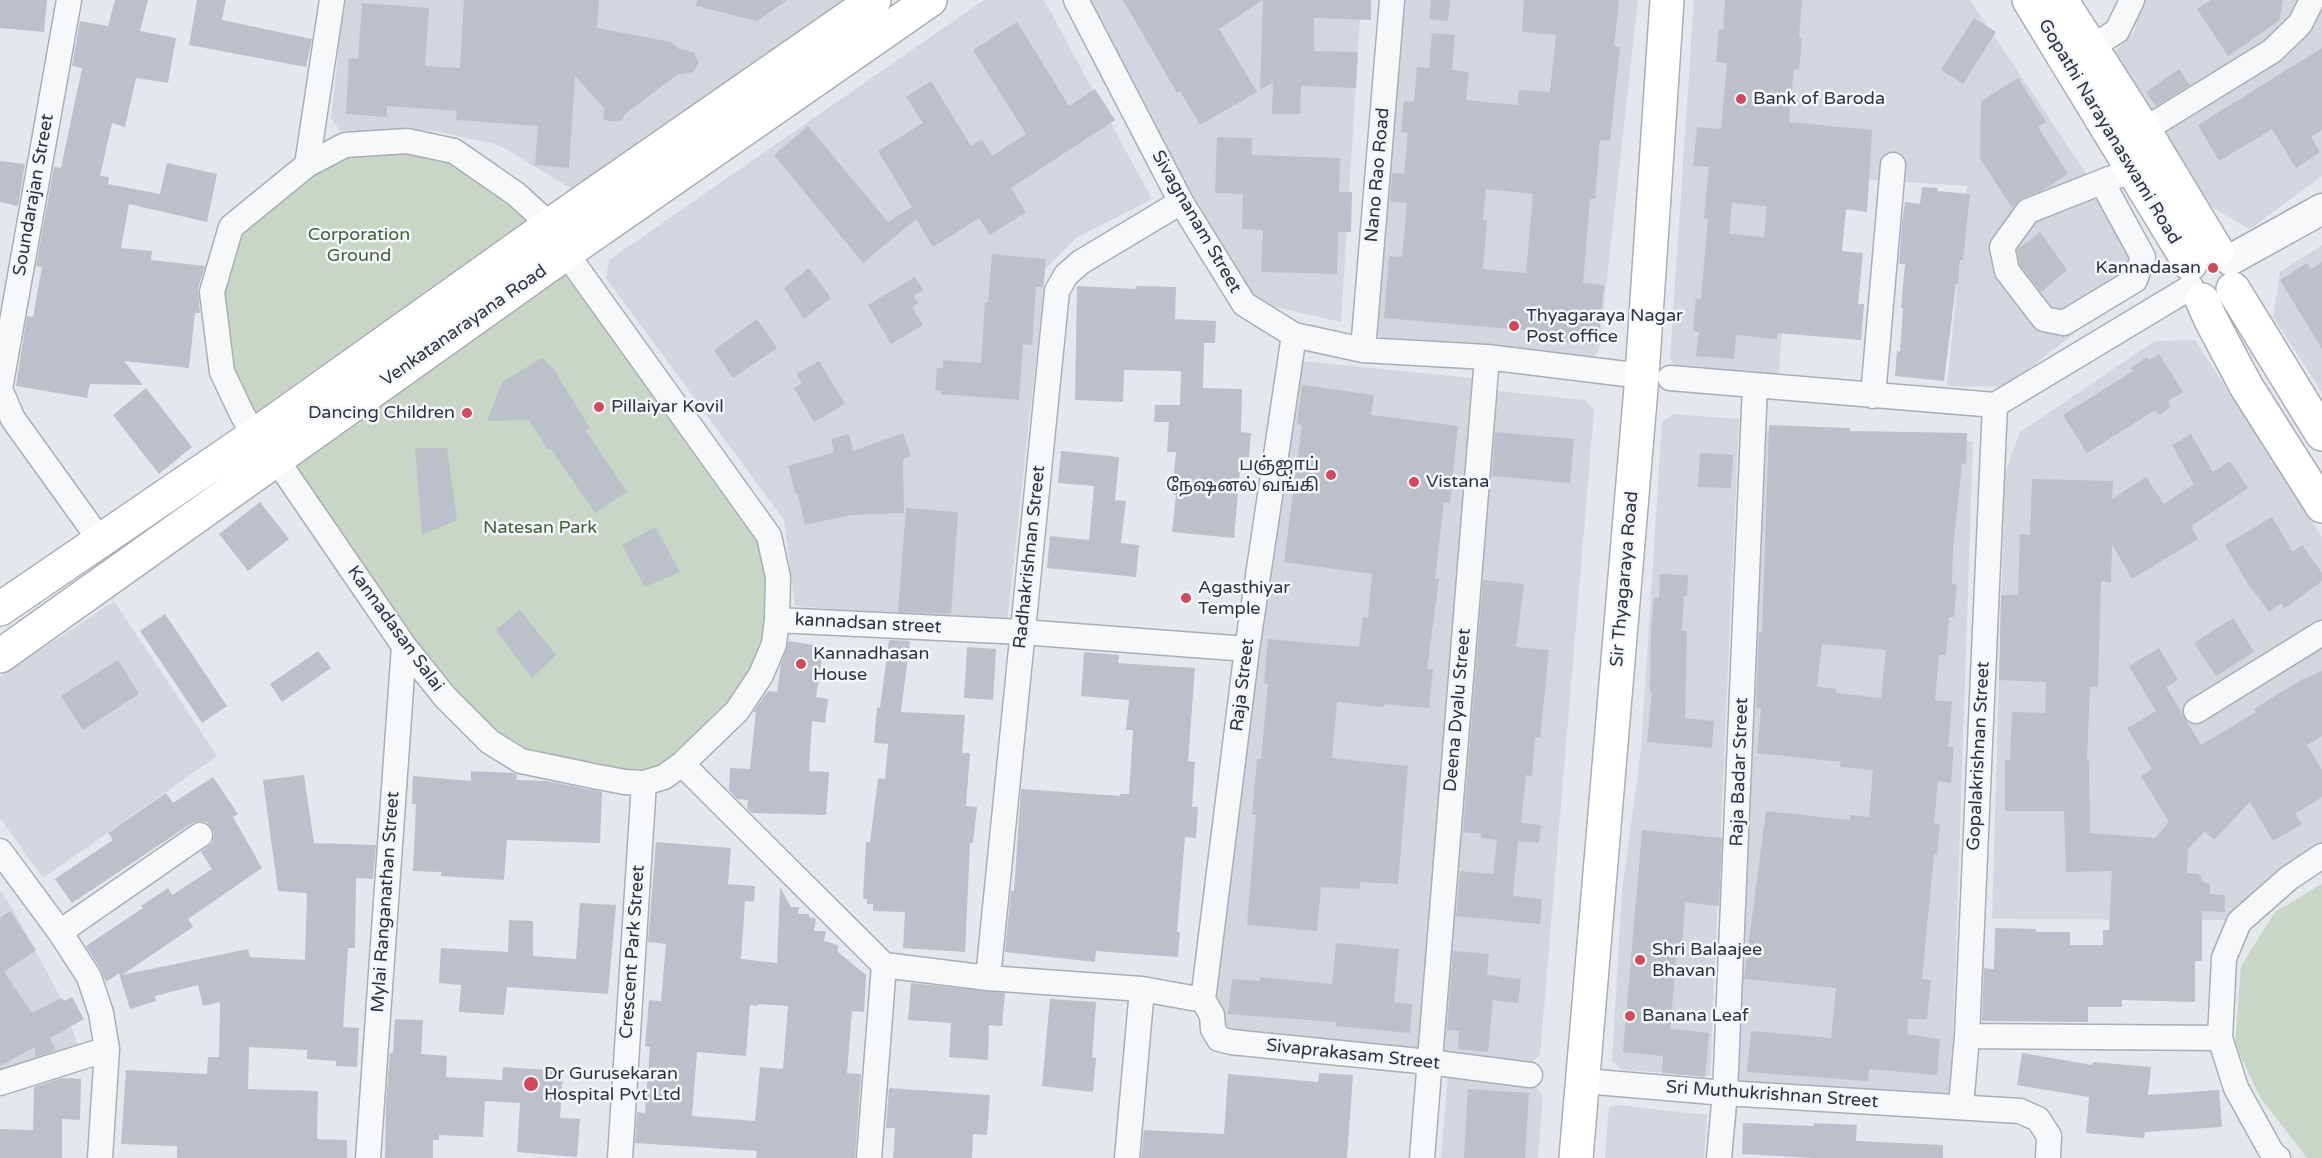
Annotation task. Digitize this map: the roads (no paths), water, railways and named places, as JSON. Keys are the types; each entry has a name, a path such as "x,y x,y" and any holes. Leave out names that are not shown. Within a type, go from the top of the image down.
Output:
{"main road":[{"name":"Venkatanarayana Road","path":"0,609 255,435 550,225 873,0"},
{"name":"Venkatanarayana Road","path":"0,656 566,254 930,0"},
{"name":"Sir Thyagaraya Road","path":"1576,1158 1656,377 1667,0"},
{"name":"Gopathi Narayanaswami Road","path":"2028,0 2132,170 2211,275 2322,434"},
{"name":"Gopathi Narayanaswami Road","path":"2061,0 2144,129 2211,275 2211,320 2246,386 2322,506"}],"street":[{"name":"Soundarajan Street","path":"69,0 0,389 13,419 100,540"},
{"path":"307,165 332,0"},
{"name":"Sivagnanam Street","path":"1076,0 1181,202 1244,304 1294,335 1363,350 1487,357 1656,377 1995,405"},
{"name":"Nano Rao Road","path":"1363,350 1392,0"},
{"path":"2092,46 2117,31 2132,0"},
{"path":"2144,129 2272,51 2300,24 2312,0"},
{"name":"kannadsan street","path":"307,165 345,145 407,141 454,151 516,194 550,225 566,254 769,536 778,577 777,620 1022,632 1247,649"},
{"name":"Kannadasan Salai","path":"307,165 231,227 212,292 222,372 243,416 255,435 276,459 404,646 445,697 490,742 521,761 625,782 644,783 664,777 682,764 737,711 761,675 774,644 777,620"},
{"path":"1873,396 1893,165"},
{"path":"2102,182 2143,257 2135,280 2064,323 2044,319 2007,271 2002,247 2028,211 2132,170"},
{"name":"Radhakrishnan Street","path":"988,978 1057,291 1065,275 1081,262 1181,202"},
{"path":"1995,405 2322,209"},
{"name":"Raja Street","path":"1203,1000 1247,649 1294,335"},
{"name":"Deena Dyalu Street","path":"1422,1158 1487,357"},
{"name":"Raja Badar Street","path":"1719,1158 1725,1093 1755,385"},
{"name":"Gopalakrishnan Street","path":"1961,1107 1995,405"},
{"path":"2196,711 2322,633"},
{"name":"Mylai Ranganathan Street","path":"368,1158 404,646"},
{"path":"682,764 884,964 988,978 1142,989 1203,1000"},
{"name":"Crescent Park Street","path":"620,1158 644,783"},
{"path":"60,932 200,835"},
{"path":"0,851 60,932 89,977 101,1013 107,1049 100,1158"},
{"path":"2278,1158 2272,1153 2236,1088 2220,1038 2224,958 2239,922 2289,878 2322,856"},
{"path":"869,1158 884,964"},
{"path":"1127,1158 1142,989"},
{"name":"Sivaprakasam Street","path":"1203,1000 1212,1015 1213,1029 1219,1039 1231,1042 1530,1074"},
{"path":"1966,1036 2220,1038"},
{"path":"0,1083 107,1049"},
{"name":"Sri Muthukrishnan Street","path":"1584,1081 1725,1093 2020,1111 2038,1119 2049,1136 2048,1158"}],"place":[{"name":"Bank of Baroda","path":"1741,99"},
{"name":"Kannadasan","path":"2213,268"},
{"name":"Thyagaraya Nagar Post office","path":"1514,326"},
{"name":"Pillaiyar Kovil","path":"599,407"},
{"name":"Dancing Children","path":"467,413"},
{"name":"பஞ்ஐாப் நேஷனல் வங்கி","path":"1331,475"},
{"name":"Vistana","path":"1414,482"},
{"name":"Agasthiyar Temple","path":"1186,598"},
{"name":"Kannadhasan House","path":"801,664"},
{"name":"Shri Balaajee Bhavan","path":"1640,960"},
{"name":"Banana Leaf","path":"1630,1016"},
{"name":"Dr Gurusekaran Hospital Pvt Ltd","path":"531,1084"}],"park label":[{"name":"Corporation Ground","path":"359,245"},
{"name":"Natesan Park","path":"540,528"}]}
